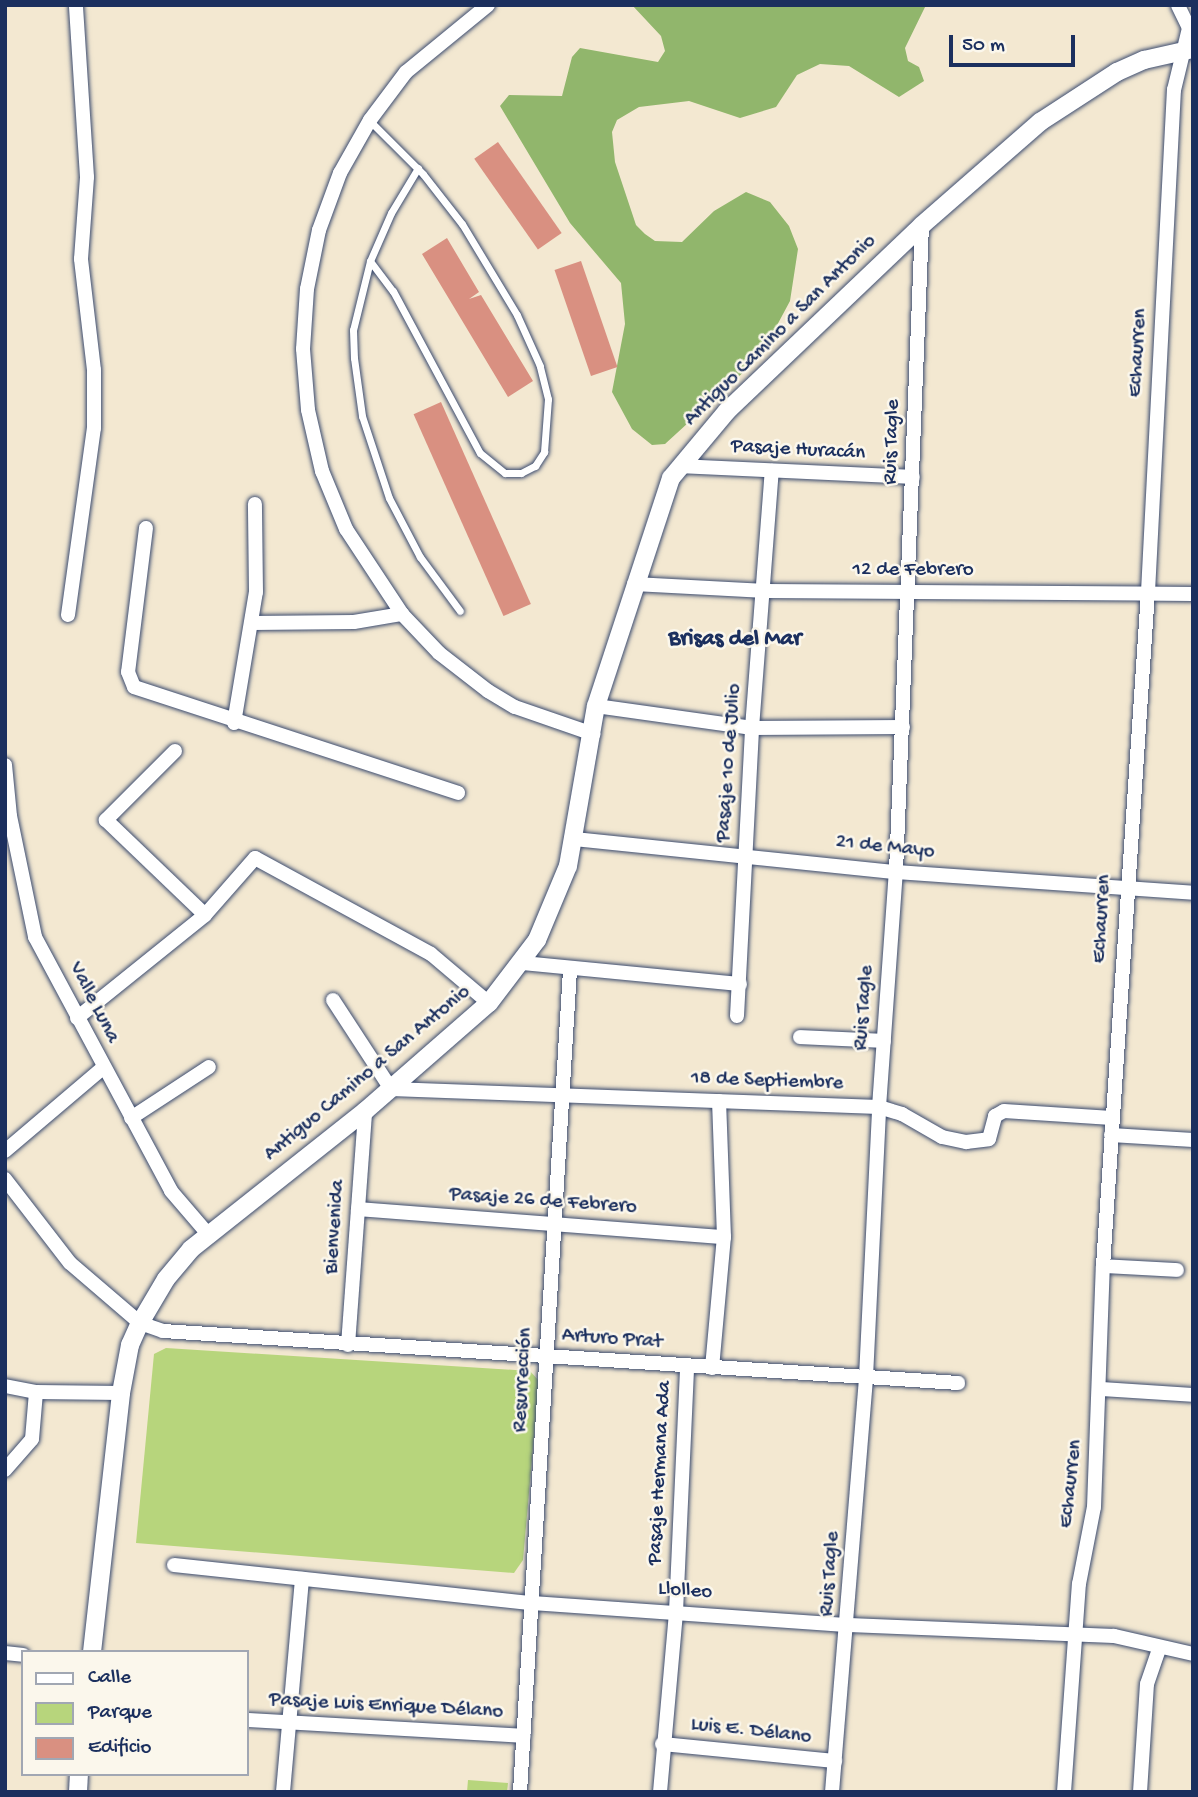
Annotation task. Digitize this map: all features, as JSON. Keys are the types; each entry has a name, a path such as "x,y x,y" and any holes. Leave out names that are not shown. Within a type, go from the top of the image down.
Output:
{"street":[{"path":"68,615 94,428 94,370 81,259 87,177 76,5"},
{"path":"488,5 406,72 370,120 340,173 314,249 304,319 304,379 314,441 333,500 360,556 402,614 439,653 488,691 515,707 593,734"},
{"path":"1178,5 1189,28 1190,49"},
{"name":"Antiguo Camino a San Antonio","path":"92,1650 121,1393 130,1345 140,1323 166,1279 208,1234 391,1089 489,1003 522,963 550,917 574,839 596,706 660,503 680,466 727,411 922,225 1073,98 1144,60 1190,49"},
{"name":"Echaurren","path":"1064,1792 1079,1584 1094,1507 1101,1390 1103,1266 1125,889 1148,592 1174,90 1190,49"},
{"name":"Ruis Tagle","path":"832,1792 849,1625 866,1377 879,1107 896,872 922,225"},
{"name":"Pasaje Huracán","path":"680,466 913,477"},
{"name":"Pasaje 10 de Julio","path":"737,1016 752,728 766,592 772,471"},
{"path":"234,723 252,623 258,562 255,504"},
{"path":"145,528 128,672 131,683 138,691 458,793"},
{"name":"12 de Febrero","path":"634,584 766,592 1193,594"},
{"path":"252,623 354,622 402,614"},
{"path":"596,706 752,728 903,727"},
{"path":"175,751 106,820 205,915"},
{"name":"Valle Luna","path":"5,765 10,816 35,937 171,1191 208,1234"},
{"name":"21 de Mayo","path":"574,839 896,872 1193,893"},
{"path":"77,1018 205,915 255,858 431,954 489,1003"},
{"path":"522,963 570,970 740,984"},
{"name":"Resurrección","path":"520,1792 570,970"},
{"path":"334,1000 391,1089"},
{"path":"800,1037 884,1041"},
{"path":"131,1118 209,1067"},
{"path":"5,1151 103,1068"},
{"name":"18 de Septiembre","path":"391,1089 879,1107 909,1117 942,1137 966,1142 989,1139 995,1116 1004,1111 1112,1118"},
{"path":"712,1368 724,1237 719,1101"},
{"name":"Bienvenida","path":"348,1345 365,1111"},
{"path":"1111,1135 1193,1140"},
{"path":"5,1179 70,1263 140,1323"},
{"name":"Pasaje 26 de Febrero","path":"358,1209 724,1237"},
{"path":"1103,1266 1177,1270"},
{"name":"Arturo Prat","path":"140,1323 187,1335 958,1383"},
{"name":"Pasaje Hermana Ada","path":"660,1792 662,1744 676,1612 687,1366"},
{"path":"5,1387 36,1392 121,1393"},
{"path":"1101,1390 1193,1395"},
{"path":"5,1470 32,1438 36,1392"},
{"name":"Llolleo","path":"174,1565 532,1603 849,1625 1114,1636 1159,1649 1193,1654"},
{"path":"283,1792 302,1579"},
{"path":"1140,1792 1147,1684 1159,1649"},
{"name":"Pasaje Luis Enrique Délano","path":"248,1720 524,1736"},
{"name":"Luis E. Délano","path":"662,1744 835,1761"}],"lane":[{"path":"370,120 418,168 480,250 540,366 549,414 544,452 535,466 521,473 505,473 480,453 393,291 370,261"},
{"path":"418,168 391,213 370,261 353,330 357,387 369,443 403,528 460,611"}],"green space":[{"path":"632,5 926,5 905,48 908,61 919,67 924,81 899,97 849,66 820,64 797,75 776,107 740,118 689,101 639,107 617,120 612,132 615,162 636,225 645,234 655,241 682,242 714,211 746,192 770,202 789,226 798,249 790,301 760,357 665,444 652,445 632,429 612,392 625,324 621,283 570,223 500,106 509,95 562,96 572,57 580,48 658,62 665,51 661,36"},
{"path":"166,1348 530,1371 539,1381 523,1560 514,1573 136,1543 154,1354"},
{"path":"468,1780 508,1783 507,1792 467,1792"}],"building":[{"path":"498,142 562,233 538,250 474,159"},
{"path":"447,238 479,292 469,299 481,295 533,381 508,397 422,254"},
{"path":"581,261 617,367 591,376 555,270"},
{"path":"441,402 531,604 503,616 414,414"}],"district":[{"name":"Brisas del Mar","path":"735,640"}]}
